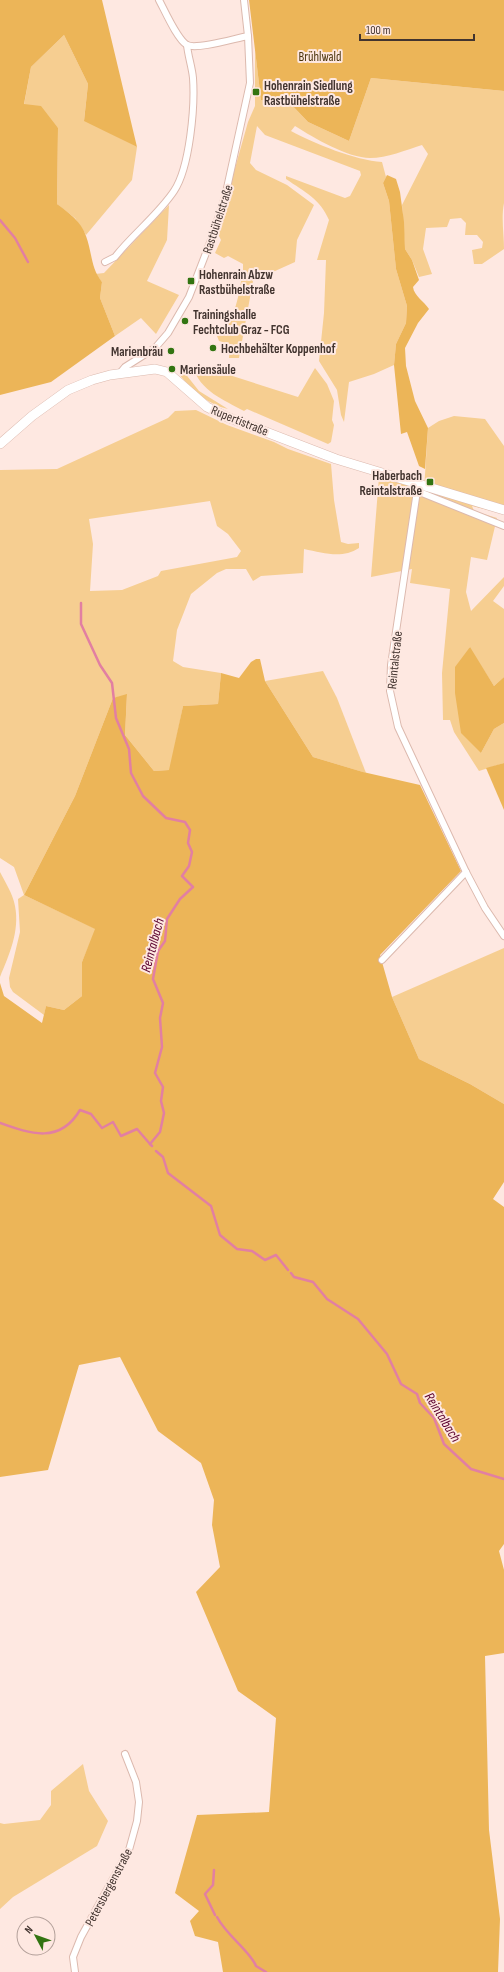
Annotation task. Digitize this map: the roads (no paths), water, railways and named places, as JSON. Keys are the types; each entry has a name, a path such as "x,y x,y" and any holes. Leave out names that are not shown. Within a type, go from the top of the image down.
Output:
{"main road":[{"name":"Rupertistraße","path":"0,444 32,416 64,392 92,380 120,373 145,369 161,370 173,377 197,400 216,412 336,459 416,487 504,510"}],"street":[{"path":"105,262 115,257 165,203 181,177 190,133 193,102 193,77 187,45 178,34 159,0"},
{"name":"Rastbühelstraße","path":"120,373 125,367 155,348 168,333 189,297 225,197 248,101 250,83 248,36 244,0"},
{"path":"187,45 202,45 248,36"},
{"path":"416,487 504,526"},
{"name":"Reintalstraße","path":"416,487 391,665 390,691 398,727 466,872 485,908 504,936"},
{"path":"382,960 466,872"},
{"name":"Petersbergenstraße","path":"74,1972 73,1957 81,1937 129,1850 137,1820 139,1802 136,1782 124,1754"}],"waterway":[{"path":"0,220 15,238 28,262"},
{"name":"Reintalbach","path":"81,603 81,624 100,665 112,683 116,718 129,749 131,773 143,796 166,818 185,822 190,830 188,843 192,852 189,866 182,876 193,887 180,899 167,919 165,941 158,951 153,979 163,1003 160,1018 162,1047 155,1073 163,1087 161,1101 164,1113 160,1132 150,1144 152,1146"},
{"path":"0,1123 34,1133 54,1132 63,1128 72,1121 80,1110 91,1114 102,1128 113,1122 121,1136 137,1129 150,1144"},
{"name":"Reintalbach","path":"156,1151 163,1157 168,1173 211,1206 220,1235 237,1249 252,1251 265,1260 276,1255 288,1270"},
{"name":"Reintalbach","path":"291,1273 294,1277 313,1282 327,1299 358,1319 387,1354 401,1384 417,1394 420,1403 434,1418 444,1444 471,1469 504,1479"},
{"path":"214,1870 213,1885 205,1894 215,1915"},
{"path":"217,1917 226,1931 249,1955 256,1966 266,1972"}],"place":[{"name":"Hohenrain Siedlung Rastbühelstraße","path":"256,92"},
{"name":"Hohenrain Abzw Rastbühelstraße","path":"191,281"},
{"name":"Trainingshalle Fechtclub Graz - FCG","path":"185,321"},
{"name":"Hochbehälter Koppenhof","path":"213,348"},
{"name":"Marienbräu","path":"171,351"},
{"name":"Mariensäule","path":"172,369"},
{"name":"Haberbach Reintalstraße","path":"430,482"}],"park label":[{"name":"Brühlwald","path":"320,56"}]}
